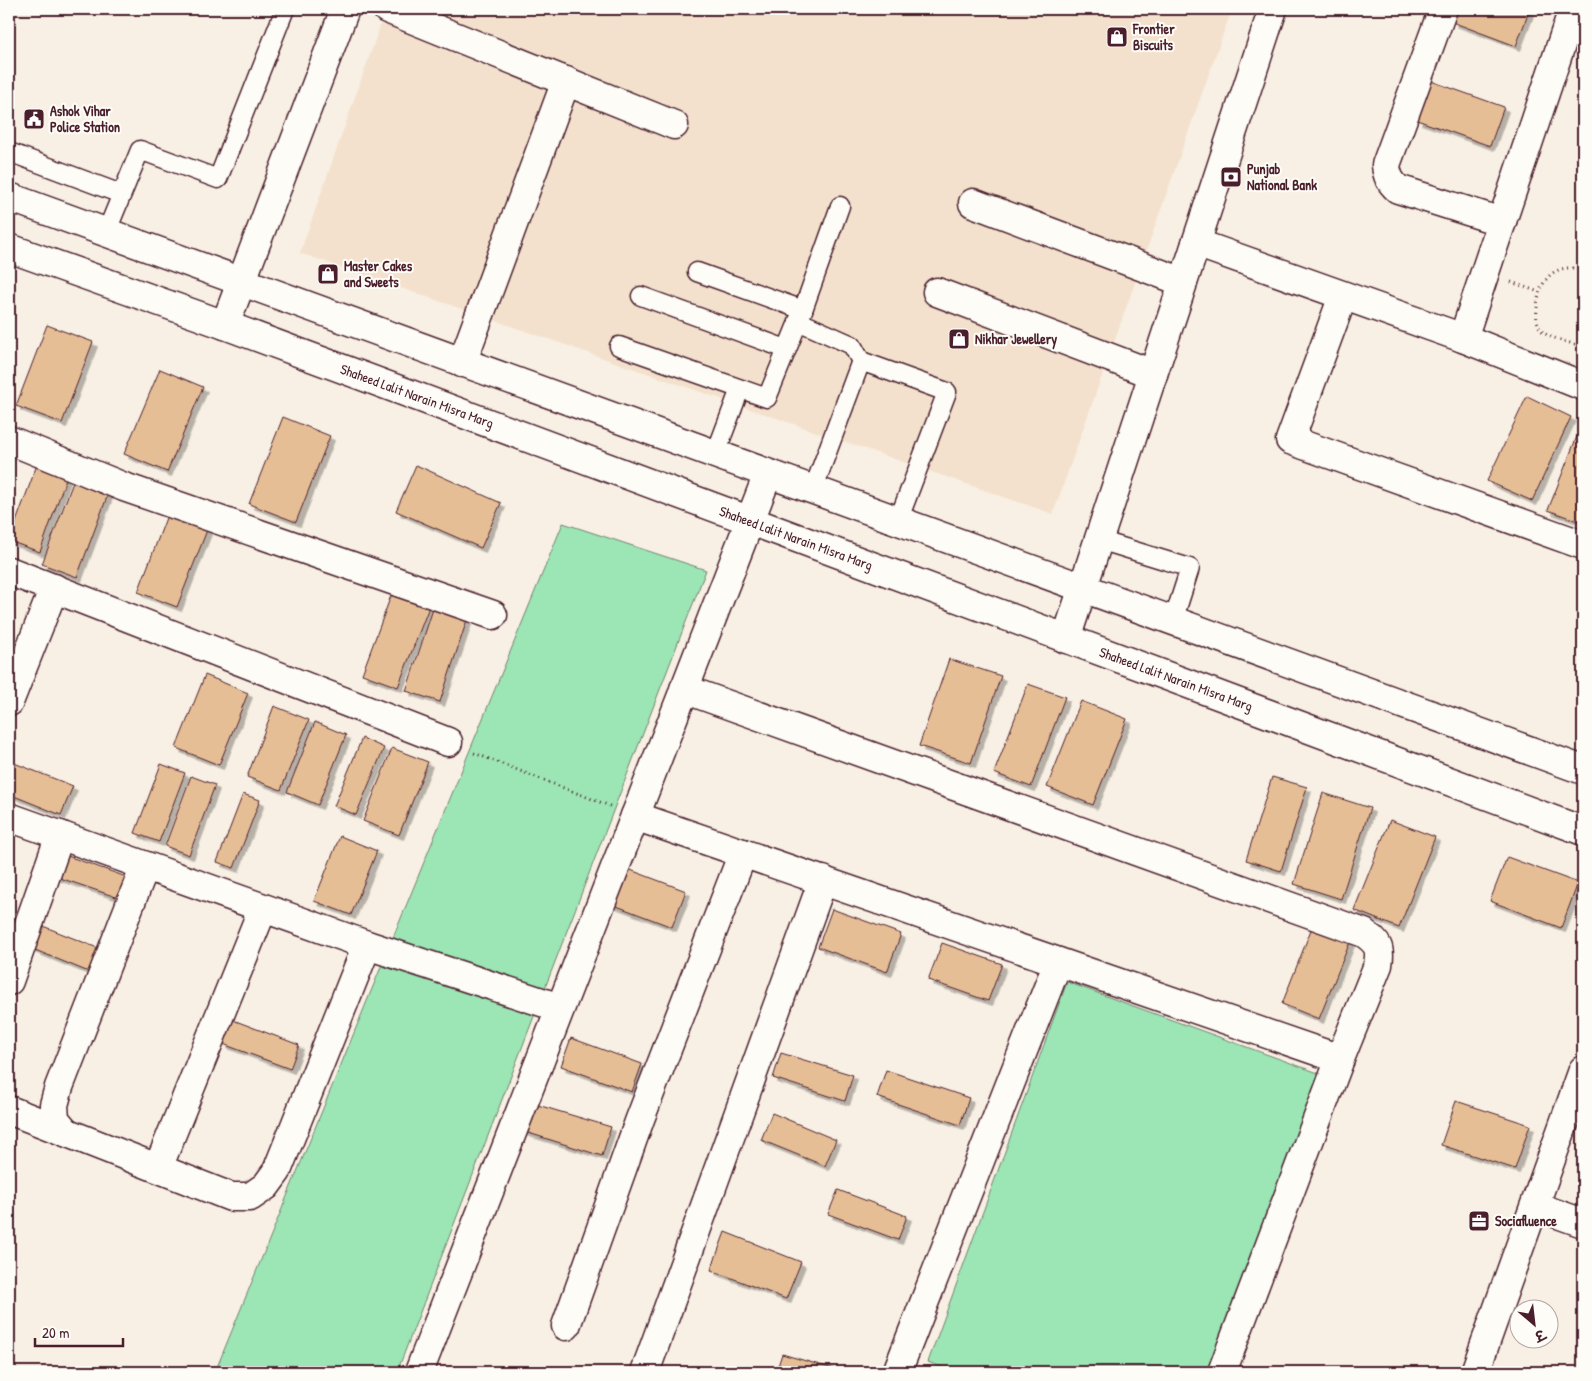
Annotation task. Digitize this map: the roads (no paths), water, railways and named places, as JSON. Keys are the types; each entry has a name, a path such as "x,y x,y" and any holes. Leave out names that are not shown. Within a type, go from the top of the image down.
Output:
{"street":[{"path":"225,325 345,9"},
{"path":"387,9 674,125"},
{"path":"1066,639 1274,9"},
{"path":"1443,9 1386,165 1387,175 1391,183 1398,190 1502,222"},
{"path":"1463,338 1573,9"},
{"path":"462,363 566,81"},
{"path":"9,197 1583,770"},
{"path":"973,204 1184,282"},
{"path":"1196,243 1463,338 1583,386"},
{"name":"Shaheed Lalit Narain Misra Marg","path":"9,248 225,325 1583,831"},
{"path":"937,292 1153,374"},
{"path":"1343,296 1290,440 1583,545"},
{"path":"9,440 124,487 493,615"},
{"path":"419,1372 768,474"},
{"path":"9,571 448,742"},
{"path":"9,702 54,588"},
{"path":"684,689 1364,933 1376,941 1380,953 1378,965 1340,1059 1222,1372"},
{"path":"635,816 1340,1059"},
{"path":"9,817 367,946 560,1008"},
{"path":"9,981 60,835"},
{"path":"566,1326 640,1119 743,853"},
{"path":"66,1132 55,1119 54,1105 59,1087 145,866"},
{"path":"645,1372 823,880"},
{"path":"158,1168 263,908"},
{"path":"9,1110 232,1197 250,1197 266,1186 277,1171 367,946"},
{"path":"896,1372 1058,962"},
{"path":"1475,1372 1583,1070"},
{"path":"1535,1206 1583,1223"}],"lane":[{"path":"106,233 140,150 218,179 285,9"},
{"path":"9,152 121,194"},
{"path":"619,346 767,398 840,206"},
{"path":"697,272 800,315 852,345 861,361 947,392 898,521"},
{"path":"641,296 786,349"},
{"path":"813,490 861,361"},
{"path":"715,455 740,389"},
{"path":"1099,540 1190,568 1173,621"}],"place":[{"name":"Frontier Biscuits","path":"1117,37"},
{"name":"Ashok Vihar Police Station","path":"34,119"},
{"name":"Punjab National Bank","path":"1231,177"},
{"name":"Master Cakes and Sweets","path":"328,274"},
{"name":"Nikhar Jewellery","path":"959,339"},
{"name":"Sociafluence","path":"1479,1221"}]}
